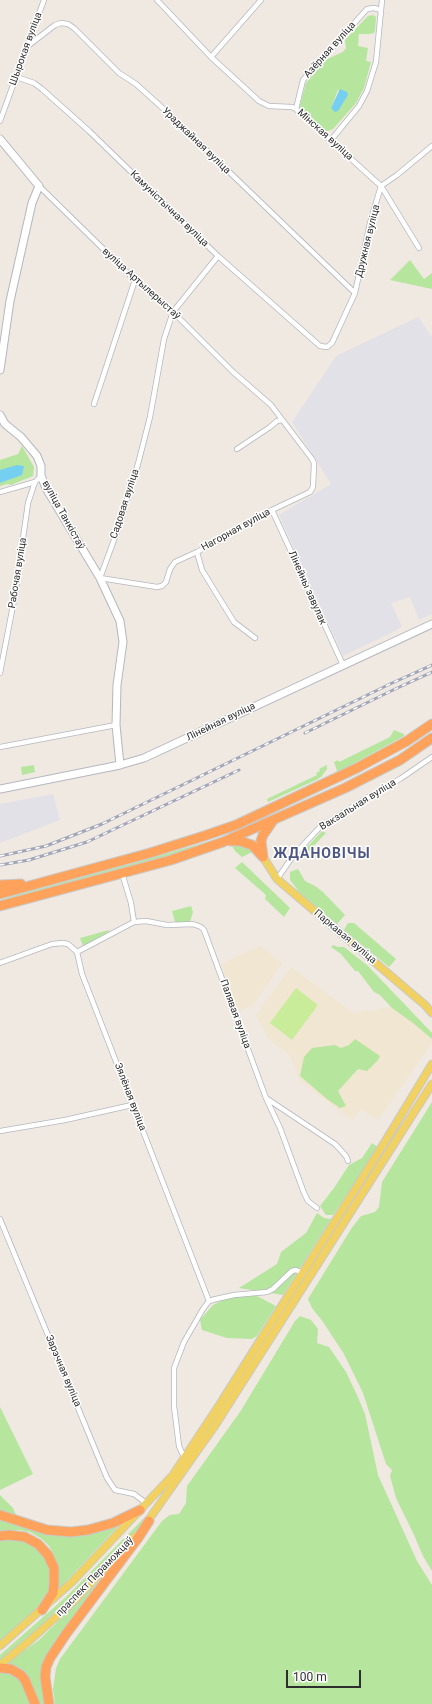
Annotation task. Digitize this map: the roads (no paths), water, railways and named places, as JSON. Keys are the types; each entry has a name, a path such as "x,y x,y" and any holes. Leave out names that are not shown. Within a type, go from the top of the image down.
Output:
{"highway":[{"path":"0,894 150,853 236,824 357,768 407,741 432,724"},
{"path":"0,906 171,860 223,842 345,788 394,763 432,738"},
{"path":"263,857 261,841 263,835 273,821"},
{"path":"223,842 245,842 256,849 263,857"},
{"path":"0,886 40,882"},
{"path":"0,1515 47,1530 71,1532 88,1530 113,1523 143,1507"},
{"path":"49,1704 45,1677 46,1667 50,1658 66,1634 138,1538 150,1519"},
{"path":"0,1536 9,1535 25,1537 38,1544 48,1555 54,1568 54,1584 53,1593 42,1610"},
{"path":"0,1668 14,1670 21,1675 25,1680 35,1704"}],"main road":[{"name":"Паркавая вуліца","path":"263,857 277,879 432,1013"},
{"path":"0,1646 72,1582 166,1483 185,1456 302,1273 432,1064"},
{"path":"418,1106 432,1080"},
{"path":"418,1106 432,1084"},
{"name":"праспект Пераможцаў","path":"0,1665 75,1600 102,1573 150,1519 218,1420 418,1106"},
{"path":"143,1507 148,1512 150,1519"}],"street":[{"name":"Шырокая вуліца","path":"0,121 29,45 44,0"},
{"name":"Мінская вуліца","path":"157,0 211,57 259,101 269,106 296,108 381,186 419,248"},
{"path":"211,57 261,0"},
{"path":"331,140 359,106 367,91 376,62 382,0"},
{"name":"Азёрная вуліца","path":"296,108 303,80 367,9 374,8 381,10"},
{"name":"Ураджайная вуліца","path":"29,45 56,25 62,23 68,24 74,28 119,73 136,84 167,112 355,293"},
{"name":"Камуністычная вуліца","path":"16,77 34,83 42,89 89,131 218,256 320,346"},
{"name":"вуліца Артылерыстаў","path":"0,139 39,186 135,280 173,312 232,371 271,405 286,425"},
{"path":"381,186 397,175 432,146"},
{"path":"0,370 10,301 32,203 39,186"},
{"name":"Дружная вуліца","path":"320,346 327,347 332,343 355,293 370,223 381,186"},
{"name":"Садовая вуліца","path":"100,578 118,529 138,464 150,417 164,339 173,312 218,256"},
{"path":"94,404 135,280"},
{"name":"вуліца Танкістаў","path":"0,414 2,424 21,437 37,456 41,466 41,476 47,490 100,578"},
{"path":"238,449 277,421 282,420"},
{"name":"Нагорная вуліца","path":"100,578 160,587 166,582 170,569 175,562 198,552 272,510 310,492 313,487 314,463 286,425"},
{"path":"0,492 34,482 41,476"},
{"name":"Рабочая вуліца","path":"0,673 15,595 28,503 34,482"},
{"name":"Лінейны завулак","path":"272,510 343,665"},
{"path":"198,552 202,570 234,622 255,638"},
{"path":"100,578 120,621 122,631 117,685 116,726 120,765"},
{"name":"Лінейная вуліца","path":"0,789 120,765 144,758 248,708 432,624"},
{"path":"0,747 116,726"},
{"name":"Вакзальная вуліца","path":"277,879 293,856 320,827 400,779 432,757"},
{"path":"0,963 52,944 68,944 77,952 134,922 131,903 122,873"},
{"name":"Палявая вуліца","path":"134,922 154,922 166,925 193,924 201,927 304,1193 308,1201 317,1208"},
{"name":"Зялёная вуліца","path":"77,952 82,974 210,1301"},
{"path":"266,1098 335,1144 346,1156 348,1161"},
{"path":"0,1131 66,1120 132,1105"},
{"name":"Зарэчная вуліца","path":"0,1219 107,1478 115,1490 134,1494 143,1507"},
{"path":"185,1456 178,1446 174,1406 174,1368 184,1342 200,1314 210,1301 234,1295 267,1292 278,1285 292,1271 296,1270 302,1273"}],"water":[{"path":"340,89 347,92 348,95 338,111 335,112 331,108"},
{"path":"17,465 24,466 22,475 0,483 0,470"}],"railway":[{"path":"0,856 46,846 102,824 432,665"},
{"path":"305,733 432,672"},
{"path":"0,865 29,860 87,842 239,770"}],"district":[{"name":"ЖДАНОВІЧЫ","path":"322,854"}]}
